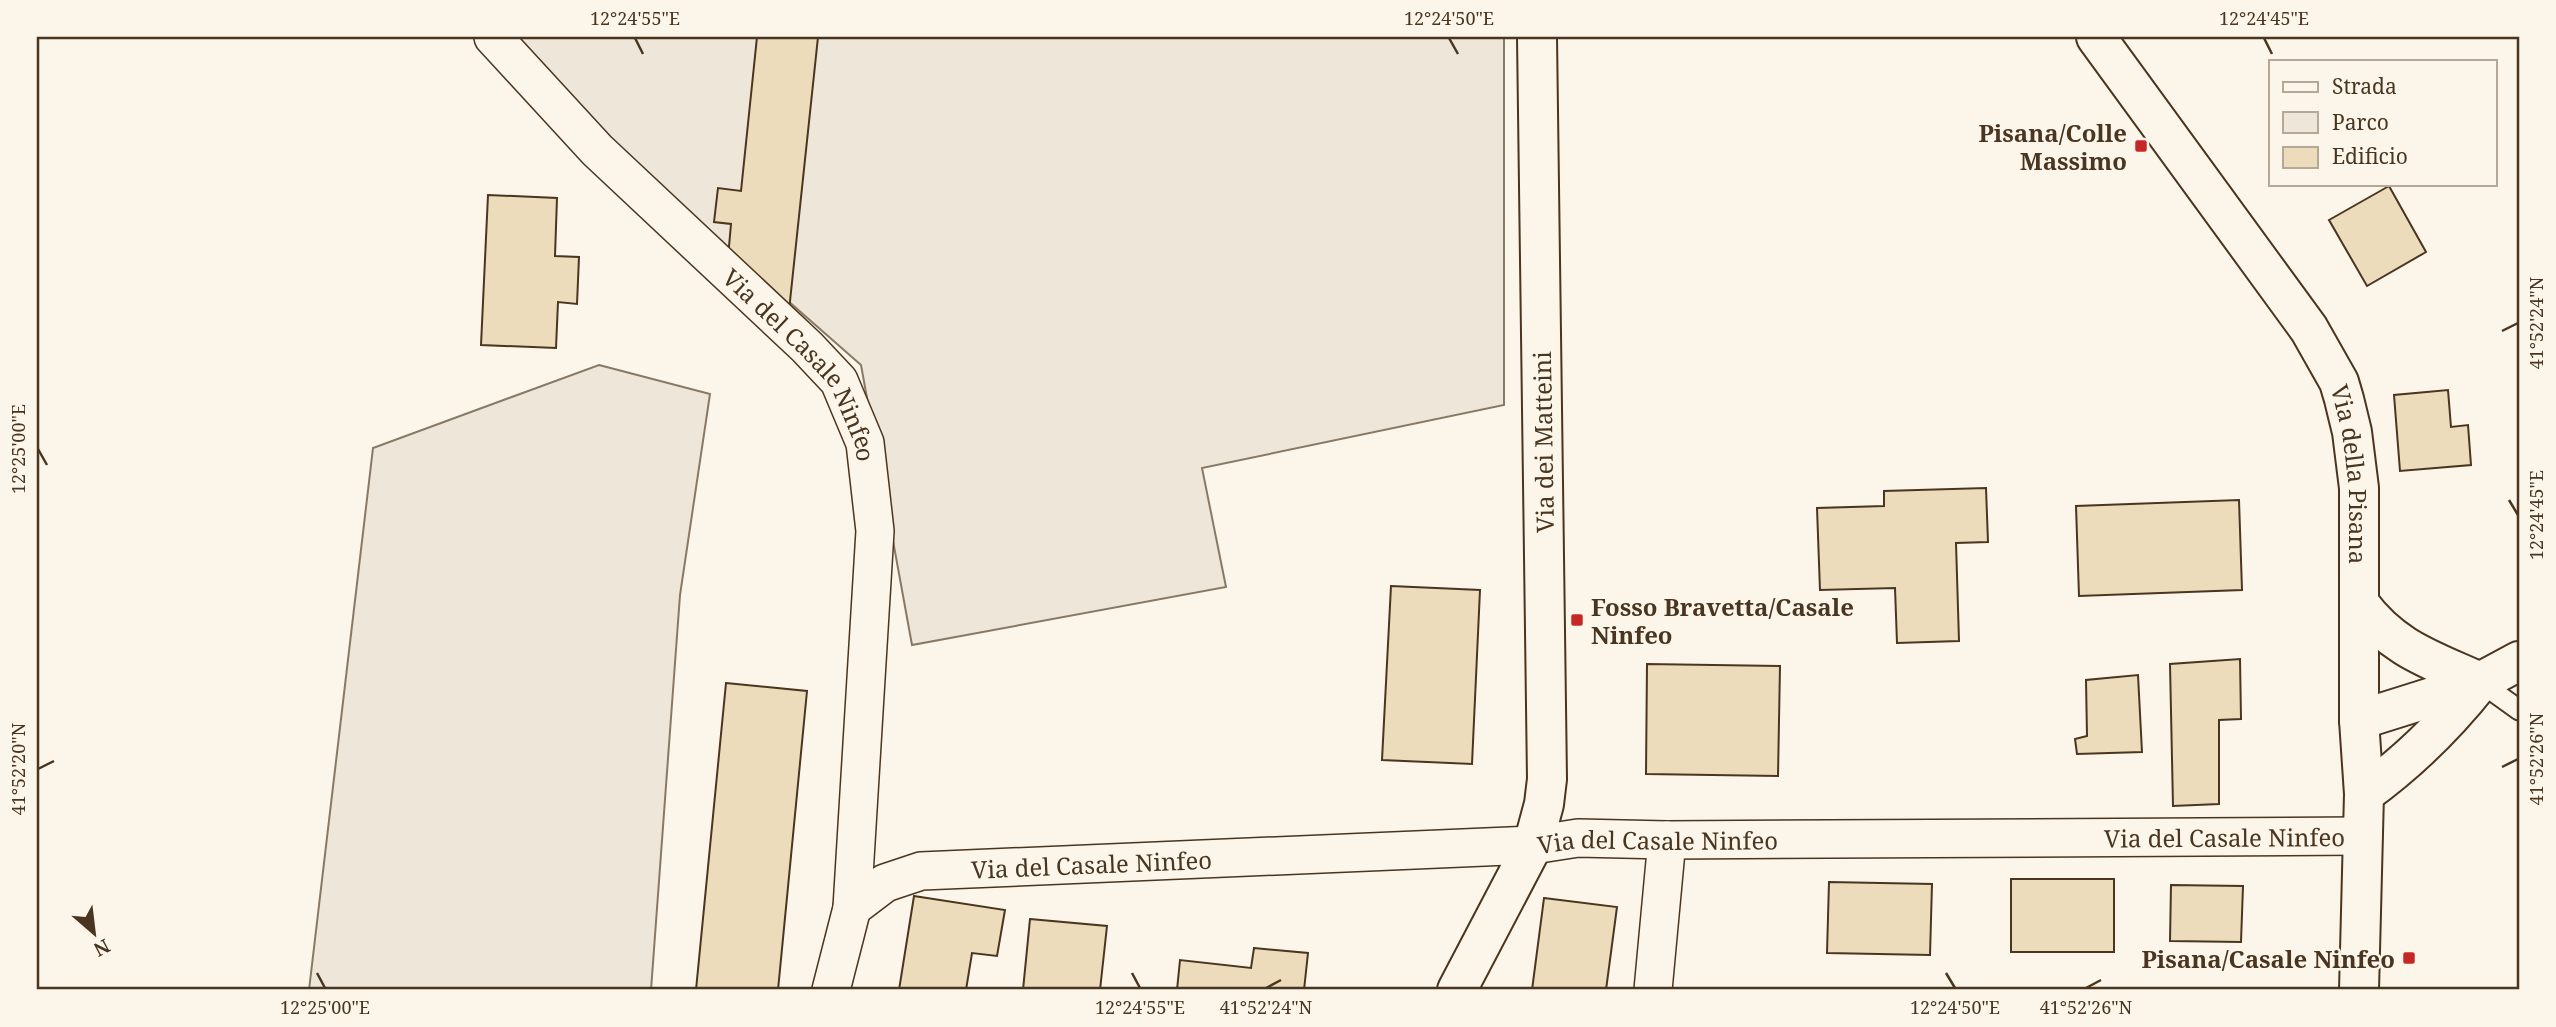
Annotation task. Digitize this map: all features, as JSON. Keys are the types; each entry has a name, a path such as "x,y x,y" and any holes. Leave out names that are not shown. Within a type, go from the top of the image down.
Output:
{"main road":[{"name":"Via dei Matteini","path":"1457,990 1533,845 1544,804 1547,728 1537,37"},
{"name":"Via della Pisana","path":"2096,37 2309,329 2339,382 2357,464 2359,720 2364,794 2359,990"},
{"path":"2360,604 2386,635 2407,649 2480,682"},
{"path":"2359,720 2480,682 2519,661"},
{"path":"2364,794 2418,751 2457,712 2480,682"}],"street":[{"name":"Via del Casale Ninfeo","path":"492,37 597,149 815,355 839,381 865,443 875,531 852,908"},
{"name":"Via del Casale Ninfeo","path":"852,908 885,883 921,871 1533,845 1578,838 1667,840 2363,836"},
{"path":"1653,990 1667,840"},
{"path":"831,990 852,908"}],"lane":[{"path":"2480,682 2519,710"}],"green space":[{"path":"500,37 1504,37 1504,405 1202,468 1226,587 912,645 861,365 632,164"},
{"path":"599,365 710,394 680,595 651,990 309,990 373,448"}],"building":[{"path":"757,37 818,37 788,320 727,269 731,224 714,222 718,188 741,191"},
{"path":"2389,186 2426,252 2367,286 2329,220"},
{"path":"488,195 557,198 555,256 579,257 577,304 558,302 556,348 481,345"},
{"path":"2448,390 2451,427 2468,425 2471,465 2400,471 2394,395"},
{"path":"1986,488 1988,542 1956,543 1959,641 1897,643 1895,588 1820,590 1817,508 1884,506 1884,491"},
{"path":"2239,500 2242,590 2079,596 2076,506"},
{"path":"1391,586 1480,590 1472,764 1382,760"},
{"path":"2240,659 2241,719 2219,720 2219,804 2173,806 2170,664"},
{"path":"1647,664 1780,666 1778,776 1646,774"},
{"path":"2138,675 2142,752 2077,754 2075,739 2087,736 2086,680"},
{"path":"726,683 807,691 778,990 696,990"},
{"path":"2011,879 2114,879 2114,952 2011,952"},
{"path":"1829,882 1932,884 1930,955 1827,953"},
{"path":"2171,885 2243,886 2241,942 2170,941"},
{"path":"914,896 1005,910 997,956 972,953 966,990 899,990"},
{"path":"1544,898 1617,907 1606,990 1532,990"},
{"path":"1030,919 1107,926 1100,990 1023,990"},
{"path":"1254,948 1308,953 1304,990 1177,990 1180,960 1251,968"}],"place":[{"name":"Pisana/Colle Massimo","path":"2141,146"},
{"name":"Fosso Bravetta/Casale Ninfeo","path":"1577,620"},
{"name":"Pisana/Casale Ninfeo","path":"2409,958"}]}
